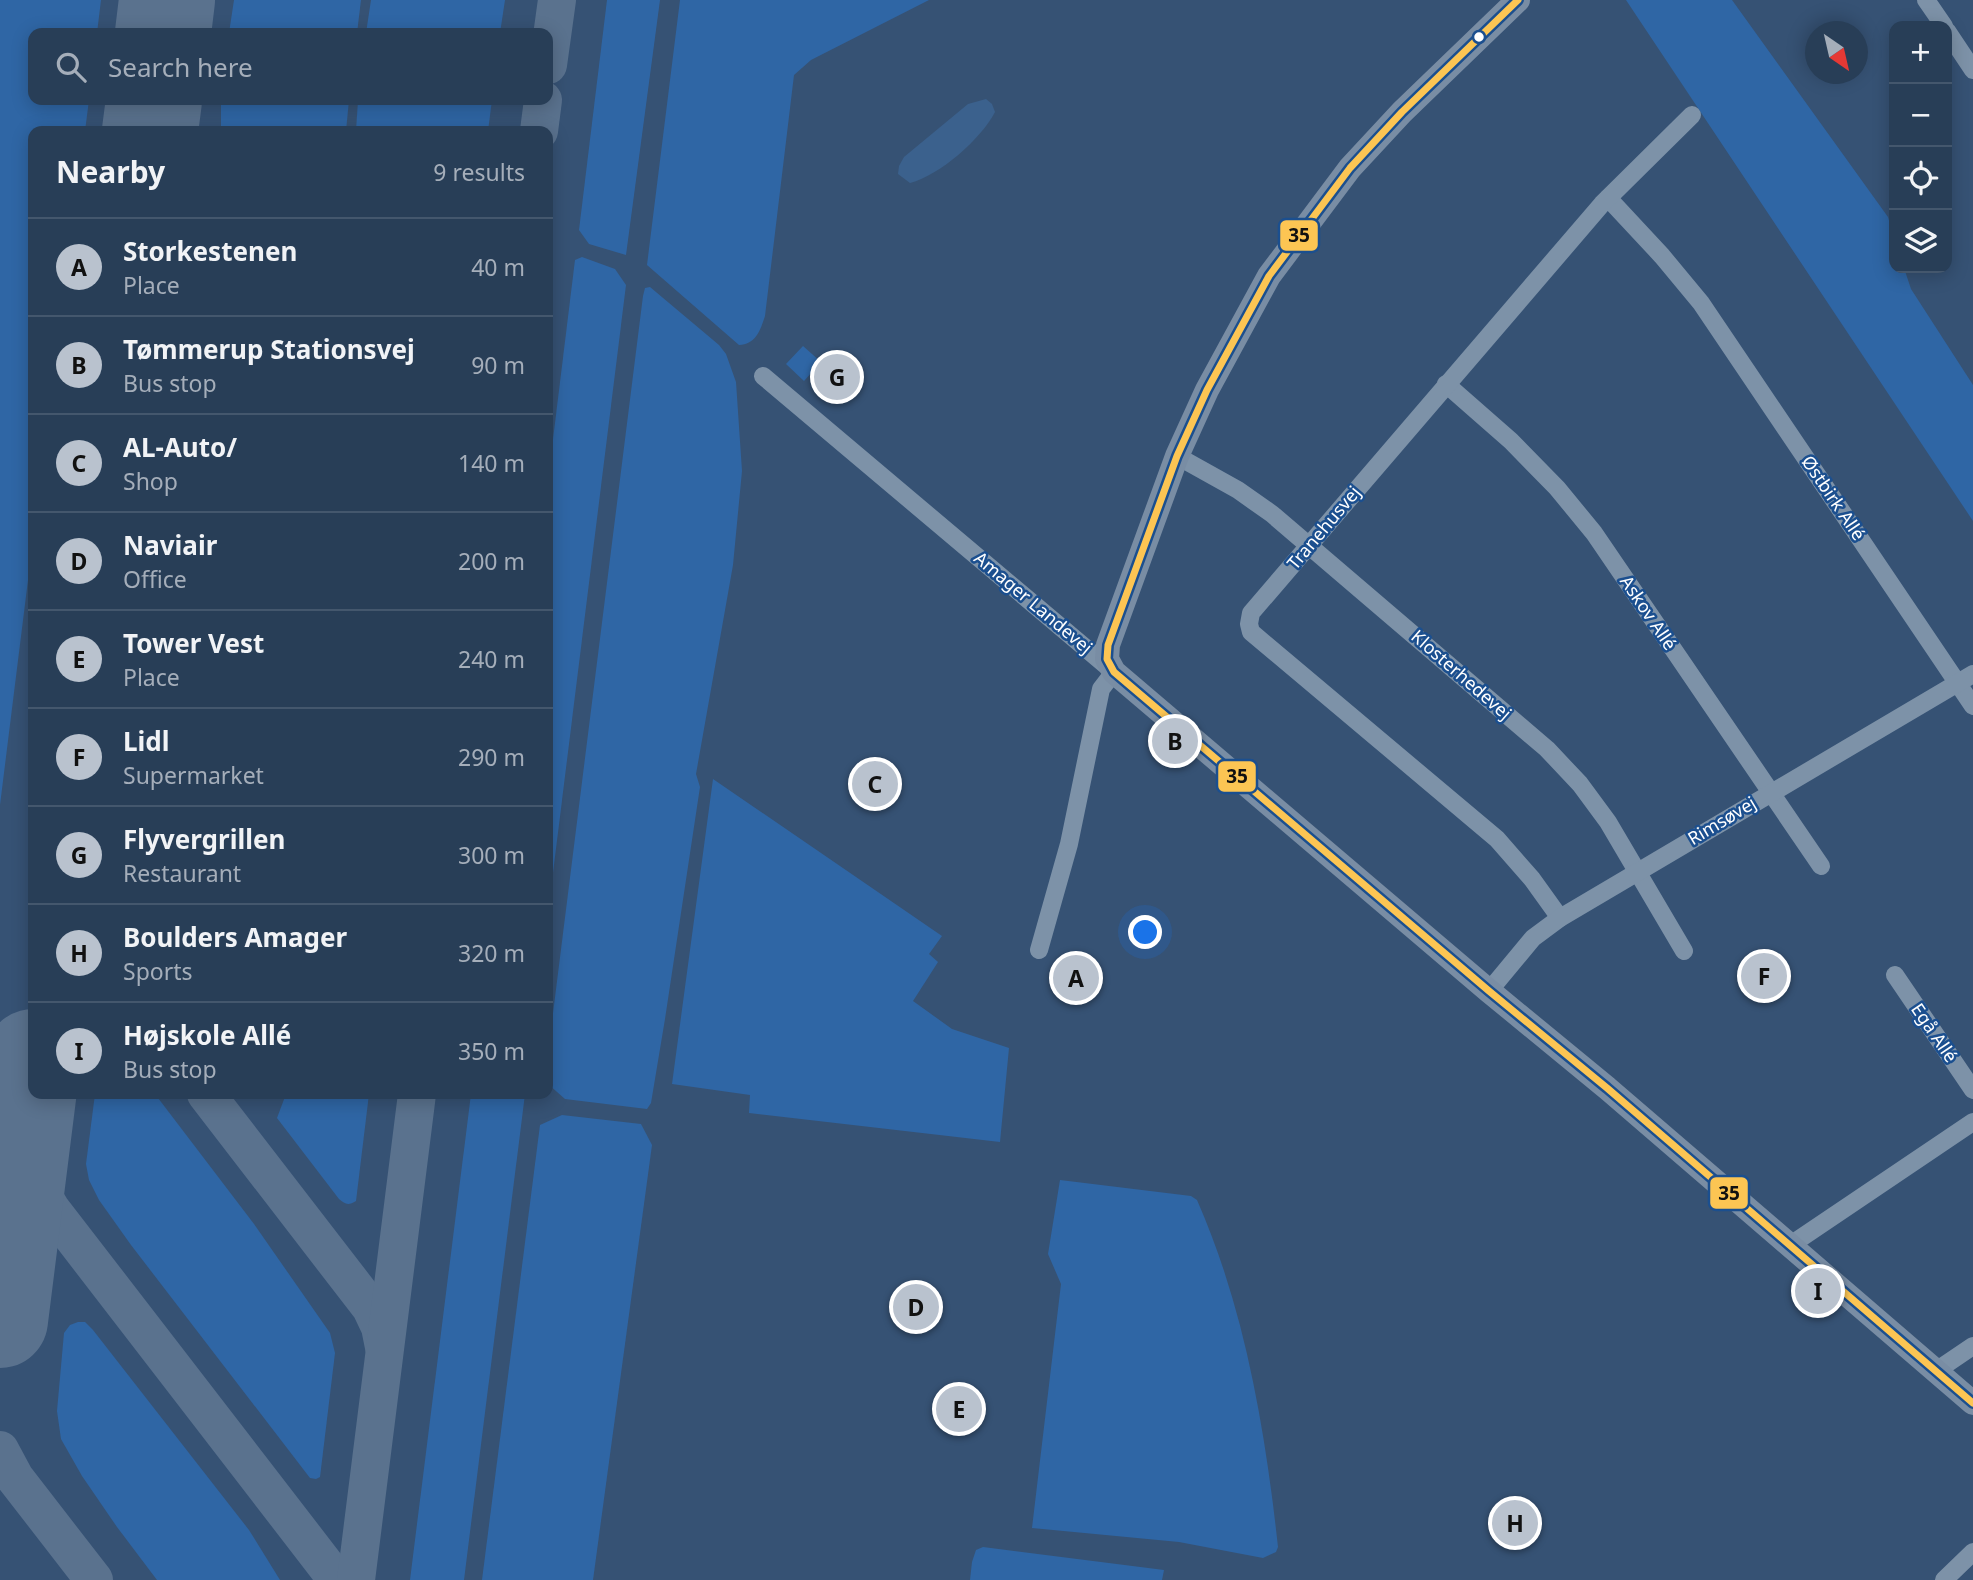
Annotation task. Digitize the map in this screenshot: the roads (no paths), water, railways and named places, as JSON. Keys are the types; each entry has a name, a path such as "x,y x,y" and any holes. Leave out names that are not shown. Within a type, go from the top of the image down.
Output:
{"street":[{"path":"1039,950 1069,844 1101,689 1114,671 1107,659 1108,645 1177,456 1212,380 1269,276 1350,168 1402,112 1518,0"},
{"path":"1926,0 1941,21"},
{"path":"1952,38 1973,70"},
{"name":"Tranehusvej","path":"1560,918 1532,879 1497,839 1251,632 1249,624 1251,613 1446,384 1608,198 1692,115"},
{"name":"Østbirk Allé","path":"1608,198 1701,303 1965,678 1973,706"},
{"name":"Amager Landevej","path":"763,376 1607,1088 1973,1403"},
{"name":"Askov Allé","path":"1446,384 1557,488 1594,533 1821,866"},
{"name":"Klosterhedevej","path":"1177,456 1238,490 1272,514 1546,749 1580,784 1597,807 1684,951"},
{"name":"Rimsøvej","path":"1489,990 1533,938 1560,918 1965,678"},
{"name":"Egå Allé","path":"1895,975 1973,1090"},
{"path":"1789,1246 1973,1122"},
{"path":"1936,1371 1973,1346"},
{"path":"1944,1580 1973,1552"}],"place":[{"name":"Flyvergrillen","path":"837,377"},
{"name":"Tømmerup Stationsvej","path":"1175,741"},
{"name":"AL-Auto/","path":"875,784"},
{"name":"Lidl","path":"1764,976"},
{"name":"Storkestenen","path":"1076,978"},
{"name":"Højskole Allé","path":"1818,1291"},
{"name":"Naviair","path":"916,1307"},
{"name":"Tower Vest","path":"959,1409"},
{"name":"Boulders Amager","path":"1515,1523"}]}
